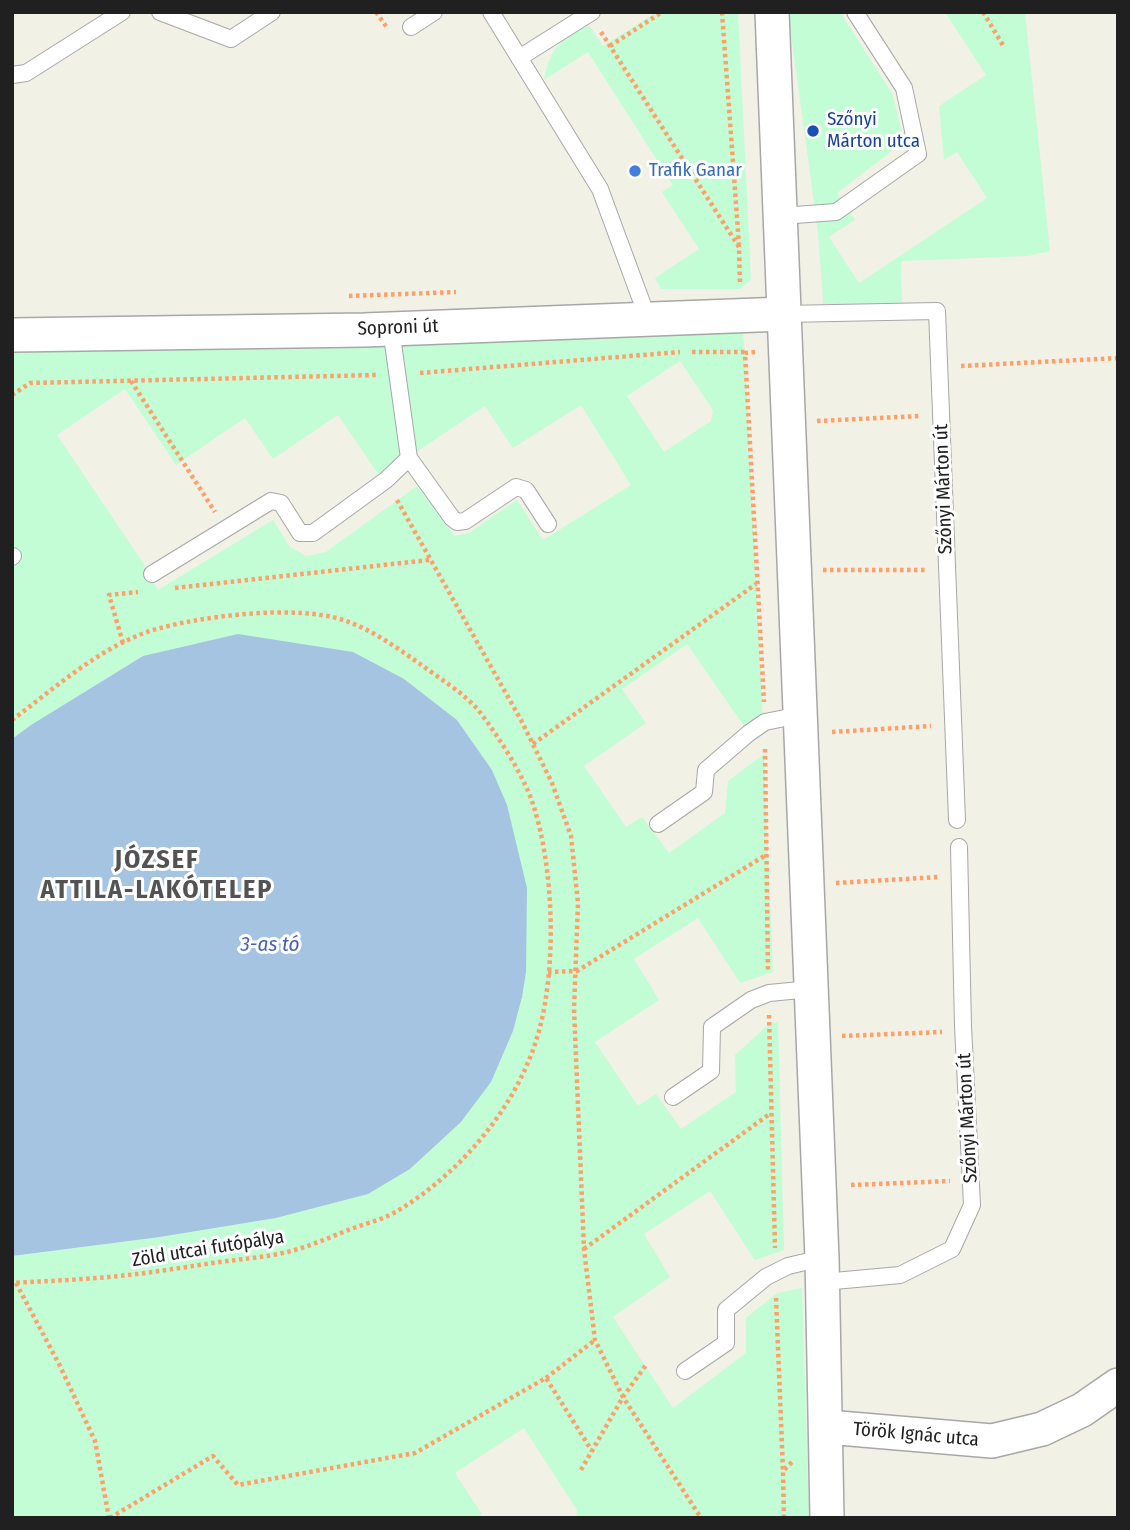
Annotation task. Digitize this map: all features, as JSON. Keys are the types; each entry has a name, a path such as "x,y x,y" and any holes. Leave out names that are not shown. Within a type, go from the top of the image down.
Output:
{"street":[{"path":"772,12 784,314 813,724 811,989 827,1427 827,1518"},
{"name":"Soproni út","path":"12,335 391,329 784,314"},
{"name":"Török Ignác utca","path":"827,1427 992,1441 1042,1429 1082,1410 1118,1385"}],"lane":[{"path":"12,75 26,73 122,12"},
{"path":"160,12 231,39 272,12"},
{"path":"411,27 434,12"},
{"path":"491,12 600,189 648,319"},
{"path":"781,216 836,212 918,154 904,88 855,12"},
{"path":"519,58 591,13"},
{"name":"Szőnyi Márton út","path":"784,314 937,310 957,820"},
{"path":"391,329 409,458 452,518 457,522 465,521 516,487 526,490 548,524"},
{"path":"152,574 271,501 281,503 300,533 313,533 386,480 409,458"},
{"path":"658,824 704,792 706,770 765,722 813,724"},
{"name":"Szőnyi Márton út","path":"685,1371 726,1343 726,1310 766,1277 788,1266 900,1275 951,1249 972,1205 959,848"},
{"path":"673,1097 711,1071 712,1027 751,1000 769,993 811,989"}],"path":[{"path":"610,46 662,12"},
{"path":"722,12 739,247 741,317"},
{"path":"983,12 1004,47"},
{"path":"591,13 739,247"},
{"path":"939,368 1118,358"},
{"path":"130,380 226,528"},
{"path":"813,422 942,415"},
{"path":"386,480 533,744 552,783 571,836 578,903 574,1009 584,1249 596,1340 623,1397 701,1518"},
{"path":"163,589 429,560"},
{"path":"818,570 947,569"},
{"path":"533,744 757,584"},
{"path":"123,643 109,595 145,591"},
{"name":"Zöld utcai futópálya","path":"12,720 82,668 123,643 151,631 246,614 294,612 341,619 387,640 434,674 476,708 503,746 531,800 544,853 550,901 551,952 539,1031 508,1102 480,1140 455,1166 426,1192 395,1213 289,1252 112,1277 14,1283"},
{"path":"813,724 953,725"},
{"path":"548,972 576,971 767,855"},
{"path":"831,883 961,876"},
{"path":"837,1036 964,1031"},
{"path":"584,1249 772,1112"},
{"path":"843,1186 971,1180"},
{"path":"14,1283 60,1366 95,1441 110,1518 213,1455 238,1485 415,1452 546,1378 596,1340"},
{"path":"581,1469 623,1397 646,1365"},
{"path":"546,1378 592,1451"}],"green space":[{"path":"657,12 738,12 751,280 740,289 661,289 655,278 699,249 662,192 673,185 588,52 544,80 553,52 563,41 579,31 589,25 603,46"},
{"path":"788,12 840,12 893,95 904,142 837,193 855,220 829,237 859,283 987,198 957,152 944,160 939,106 986,75 945,12 1025,12 1050,251 1028,256 901,261 902,312 824,313 818,232"},
{"path":"741,317 763,722 749,733 687,644 622,689 646,723 584,766 626,827 642,817 669,853 725,813 728,781 764,754 773,972 740,983 698,918 634,959 659,1000 595,1042 638,1106 656,1094 681,1129 736,1092 735,1055 768,1025 778,1022 784,1250 755,1260 710,1191 644,1234 670,1277 613,1317 673,1408 746,1353 746,1318 777,1293 802,1288 809,1518 576,1518 577,1510 524,1428 455,1473 482,1514 476,1518 12,1518 12,1256 160,1237 276,1218 368,1194 410,1169 461,1122 491,1081 513,1031 522,997 492,770 457,720 404,679 143,656 12,739 12,335","holes":["680,361 713,410 711,421 664,452 627,396","125,389 176,465 245,418 273,459 338,415 379,475 386,480 421,449 485,406 513,448 581,405 631,485 543,540 517,500 469,533 455,536 417,486 326,552 306,556 290,547 273,520 158,590 143,563 57,435"]}],"water":[{"name":"3-as tó","path":"238,634 353,652 404,679 457,720 492,770 507,805 527,888 526,972 513,1031 491,1082 461,1122 410,1169 368,1194 276,1218 160,1237 12,1256 12,739 143,656"}],"place":[{"name":"Szőnyi Márton utca","path":"813,131"},
{"name":"Trafik Ganar","path":"635,171"}],"district":[{"name":"JÓZSEF ATTILA-LAKÓTELEP","path":"157,876"}]}
